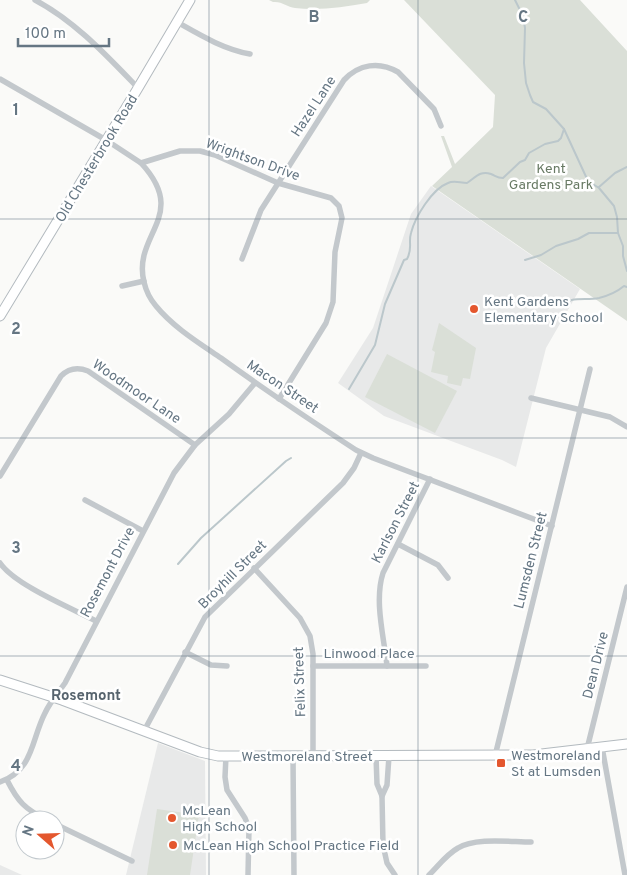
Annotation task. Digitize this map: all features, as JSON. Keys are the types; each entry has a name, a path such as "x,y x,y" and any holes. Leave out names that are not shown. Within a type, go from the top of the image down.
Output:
{"main road":[{"name":"Old Chesterbrook Road","path":"0,316 190,0"},
{"name":"Westmoreland Street","path":"0,680 144,730 200,752 226,756 539,755 627,744"}],"street":[{"path":"35,0 48,7 94,44 138,88"},
{"path":"48,7 52,0"},
{"path":"176,22 217,44 250,54"},
{"name":"Hazel Lane","path":"242,259 261,210 348,75 361,67 377,65 392,68 434,108 441,126"},
{"path":"0,80 106,140 141,163"},
{"name":"Wrightson Drive","path":"141,163 180,151 200,151 215,155 278,183 330,198 339,206"},
{"name":"Macon Street","path":"141,163 156,183 161,209 156,228 144,254 142,264 144,281 152,300 163,313 189,335 255,383 361,453 552,526"},
{"path":"279,399 326,323 330,312 334,292 335,252 342,218 339,206 346,202"},
{"path":"122,286 144,281"},
{"name":"Woodmoor Lane","path":"0,476 61,376 75,368 88,371 195,446"},
{"name":"Lumsden Street","path":"495,756 590,369"},
{"name":"Rosemont Drive","path":"0,782 14,776 24,765 44,713 65,684 171,479 195,446 234,408 255,383"},
{"path":"531,398 610,417 627,426"},
{"name":"Broyhill Street","path":"144,730 208,613 343,483 354,468 361,453"},
{"name":"Karlson Street","path":"388,666 379,591 383,573 430,479"},
{"path":"84,500 143,531"},
{"path":"398,544 438,565 448,578"},
{"path":"0,563 6,571 19,581 96,621"},
{"name":"Felix Street","path":"254,568 290,606 306,627 312,644 313,756"},
{"name":"Dean Drive","path":"587,749 627,587"},
{"path":"185,652 210,665 227,666"},
{"name":"Linwood Place","path":"312,666 426,666"},
{"path":"602,747 625,875"},
{"path":"226,756 225,777 227,790 245,818 249,828 248,875"},
{"path":"293,756 294,875"},
{"path":"376,756 377,784 382,796 383,845 388,863 395,875"},
{"path":"382,796 387,785 389,756"},
{"path":"7,780 20,803 28,810"},
{"path":"65,829 132,861"},
{"path":"429,875 451,852 465,844 476,842 532,842"}],"shaded area":[{"name":"Kent Gardens Elementary School","path":"431,186 580,289 546,348 516,467 384,416 338,383 373,328 411,214"},
{"name":"McLean High School","path":"158,743 205,761 206,875 126,875"},
{"path":"0,865 22,875 0,875"}],"green space":[{"path":"269,0 370,0 367,3 331,8 304,9"},
{"name":"Kent Gardens Park","path":"404,0 580,0 627,51 627,321 432,186 452,167 441,136 444,136 455,164 493,127 495,95"},
{"path":"439,323 476,348 470,379 463,378 461,386 447,383 448,376 431,372 435,352 432,350"},
{"path":"387,354 457,391 435,433 365,397"},
{"name":"McLean High School Practice Field","path":"157,809 199,815 190,875 147,875"}],"waterway":[{"path":"515,0 523,16 525,28 524,63 526,83 530,95 533,102 546,109 564,129 588,181 599,188 614,206 627,271"},
{"path":"349,389 375,345 385,304 404,260 409,255 410,237 413,227 430,197 442,186 450,182 467,183 484,173 503,178 520,162 525,160 529,153 545,144 558,141 564,129"},
{"path":"599,187 615,173 627,167"},
{"path":"525,260 541,255 556,246 578,239 589,233 618,233"},
{"path":"561,307 569,301 599,298 624,286 627,287"},
{"path":"178,564 201,538 291,458"}],"place":[{"name":"Kent Gardens Elementary School","path":"474,309"},
{"name":"Westmoreland St at Lumsden","path":"501,763"},
{"name":"McLean High School","path":"172,818"},
{"name":"McLean High School Practice Field","path":"173,845"}],"district":[{"name":"Rosemont","path":"86,695"}]}
